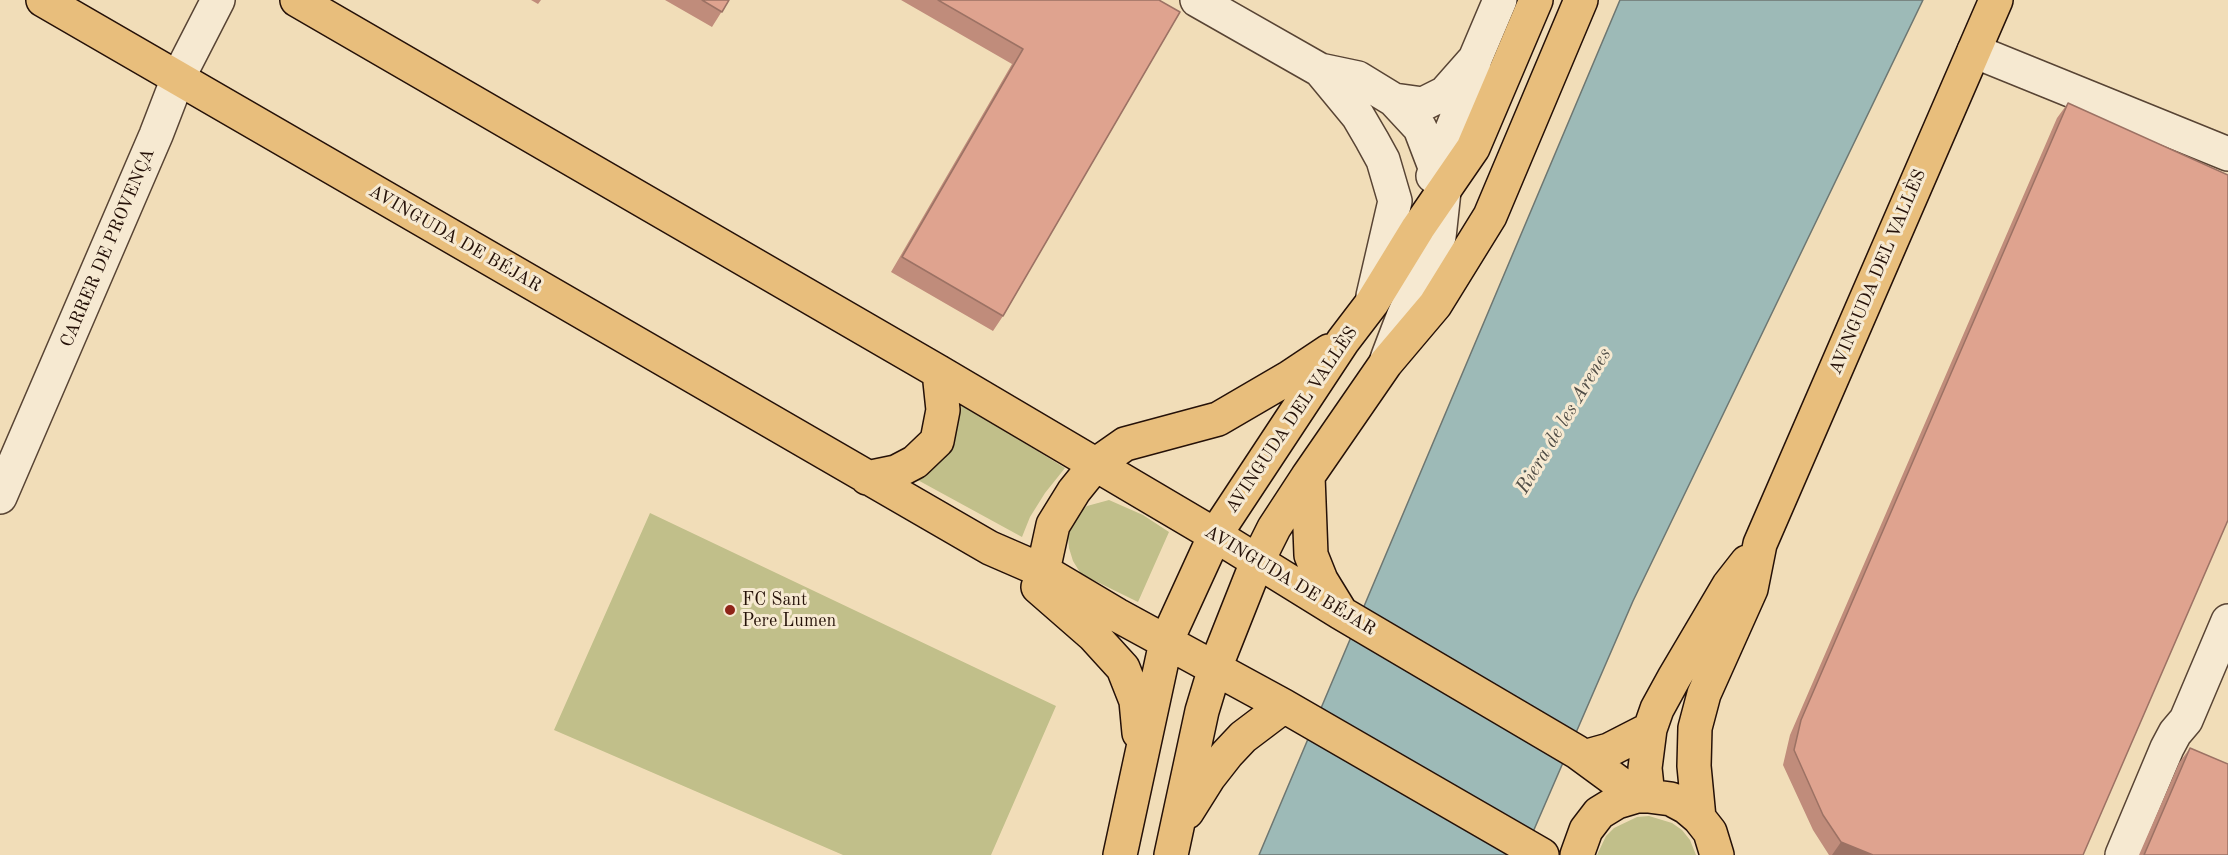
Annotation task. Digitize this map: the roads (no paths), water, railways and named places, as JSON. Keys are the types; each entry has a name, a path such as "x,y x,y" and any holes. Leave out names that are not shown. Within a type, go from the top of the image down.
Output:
{"main road":[{"name":"AVINGUDA DE BÉJAR","path":"43,0 867,478 990,548 1043,571 1166,642 1284,706 1540,854"},
{"name":"AVINGUDA DE BÉJAR","path":"297,0 939,372 1215,535 1341,613 1581,754 1642,796"},
{"name":"AVINGUDA DEL VALLÈS","path":"1120,855 1166,642 1215,535 1343,341 1372,303 1418,228 1440,178 1473,148 1536,0"},
{"path":"1174,841 1193,748 1215,668 1257,562 1274,528 1308,476 1386,363 1436,305 1490,216 1581,0"},
{"name":"AVINGUDA DEL VALLÈS","path":"1699,818 1694,766 1695,728 1704,693 1750,589 1760,544 1996,0"},
{"path":"1067,611 1043,571 1053,525 1074,491 1095,465 1125,444 1218,419 1290,377 1343,341"},
{"path":"867,478 896,472 915,462 937,441 943,410 939,372"},
{"path":"1030,426 1125,444"},
{"path":"1308,476 1311,555 1321,580 1341,613"},
{"name":"AVINGUDA DEL VALLÈS","path":"1642,796 1650,729 1657,709 1729,585 1760,544"},
{"name":"AVINGUDA DEL VALLÈS","path":"990,548 1094,634 1123,668 1136,701 1140,756"},
{"path":"1174,841 1209,777 1227,754 1243,737 1284,706"},
{"path":"1581,754 1609,750 1650,729"},
{"path":"1577,855 1586,830 1599,813 1617,802 1642,796 1671,800 1686,807 1710,832 1717,855"}],"street":[{"name":"CARRER DE PROVENÇA","path":"0,497 156,135 178,78 218,0"},
{"path":"1197,0 1320,70 1358,78 1394,100 1420,128 1440,178 1439,237 1403,317 1386,363"},
{"name":"AVINGUDA DEL VALLÈS","path":"1440,178 1470,85 1475,59 1500,0"},
{"path":"1974,51 2228,154"},
{"name":"AVINGUDA DEL VALLÈS","path":"1394,100 1423,104 1445,93 1475,59"},
{"path":"1320,70 1358,116 1368,132 1383,160 1395,201 1372,303"},
{"path":"2122,855 2167,748 2175,733 2186,720 2228,621"}],"water":[{"name":"Riera de les Arenes","path":"1620,0 1923,0 1633,601 1523,855 1259,855"}],"place":[{"name":"FC Sant Pere Lumen","path":"730,610"}]}
